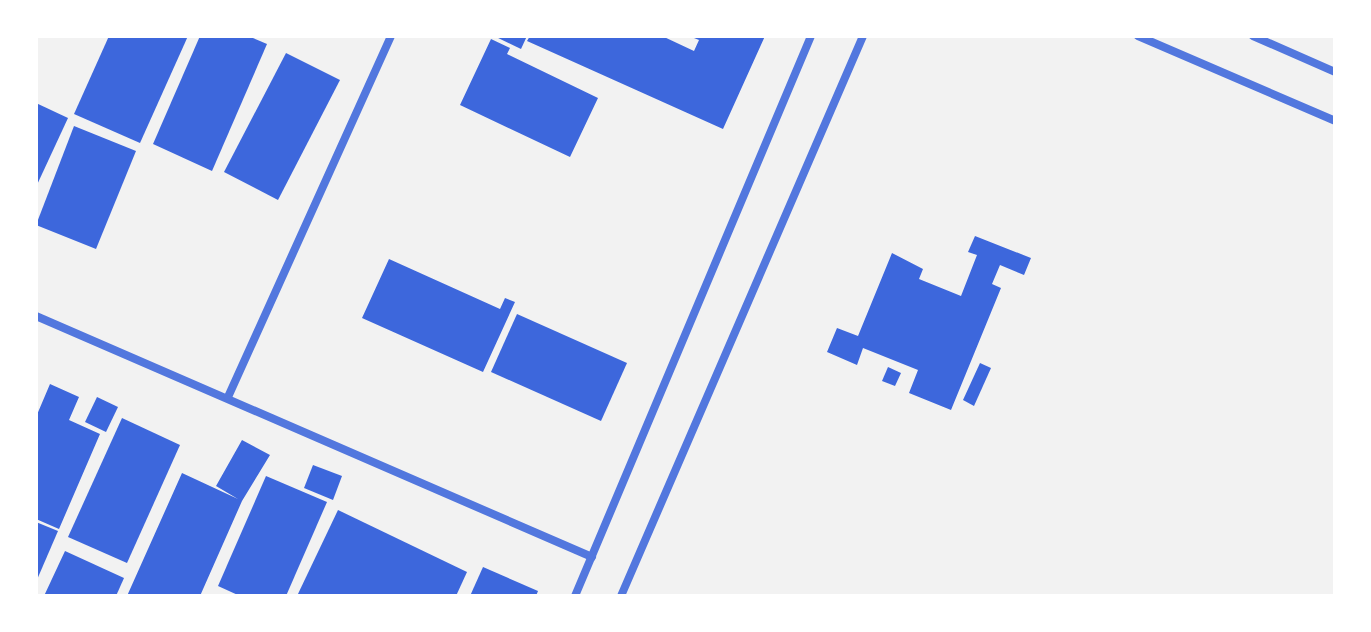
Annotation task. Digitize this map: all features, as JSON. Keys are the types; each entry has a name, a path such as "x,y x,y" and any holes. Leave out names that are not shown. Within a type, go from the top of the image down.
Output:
{"street":[{"path":"228,397 390,38 379,36"},
{"path":"575,596 811,36"},
{"path":"621,596 863,36"},
{"path":"1138,36 1335,121"},
{"path":"1253,36 1335,72"},
{"path":"36,316 592,557"}],"building":[{"path":"109,36 188,36 140,143 74,114"},
{"path":"200,36 248,36 267,44 212,171 153,144"},
{"path":"494,36 527,36 521,49"},
{"path":"530,36 662,36 694,51 699,40 689,36 765,36 723,129 527,41"},
{"path":"491,39 510,48 507,54 598,98 570,157 460,105"},
{"path":"286,53 340,80 278,200 224,172"},
{"path":"36,103 68,118 36,187"},
{"path":"74,126 136,151 96,249 36,225"},
{"path":"975,236 1031,258 1024,275 1000,265 992,284 1001,288 951,410 909,393 918,370 863,348 857,365 827,352 837,328 858,336 892,253 923,269 919,279 961,296 977,255 968,252"},
{"path":"389,259 500,309 505,298 515,302 483,372 362,318"},
{"path":"517,314 627,363 601,421 491,372"},
{"path":"980,363 991,368 974,406 963,400"},
{"path":"888,367 901,373 895,386 882,381"},
{"path":"50,384 79,397 69,420 100,434 59,529 36,519 36,417"},
{"path":"97,397 118,407 106,432 85,422"},
{"path":"122,418 180,445 127,563 68,537"},
{"path":"242,440 270,455 242,501 200,596 127,596 182,473 238,499 216,486"},
{"path":"313,465 342,476 333,500 304,488"},
{"path":"266,476 327,502 286,596 240,596 218,586"},
{"path":"338,510 467,572 456,596 297,596"},
{"path":"36,522 58,531 36,582"},
{"path":"65,551 124,578 116,596 44,596"},
{"path":"483,567 538,591 536,596 470,596"}]}
